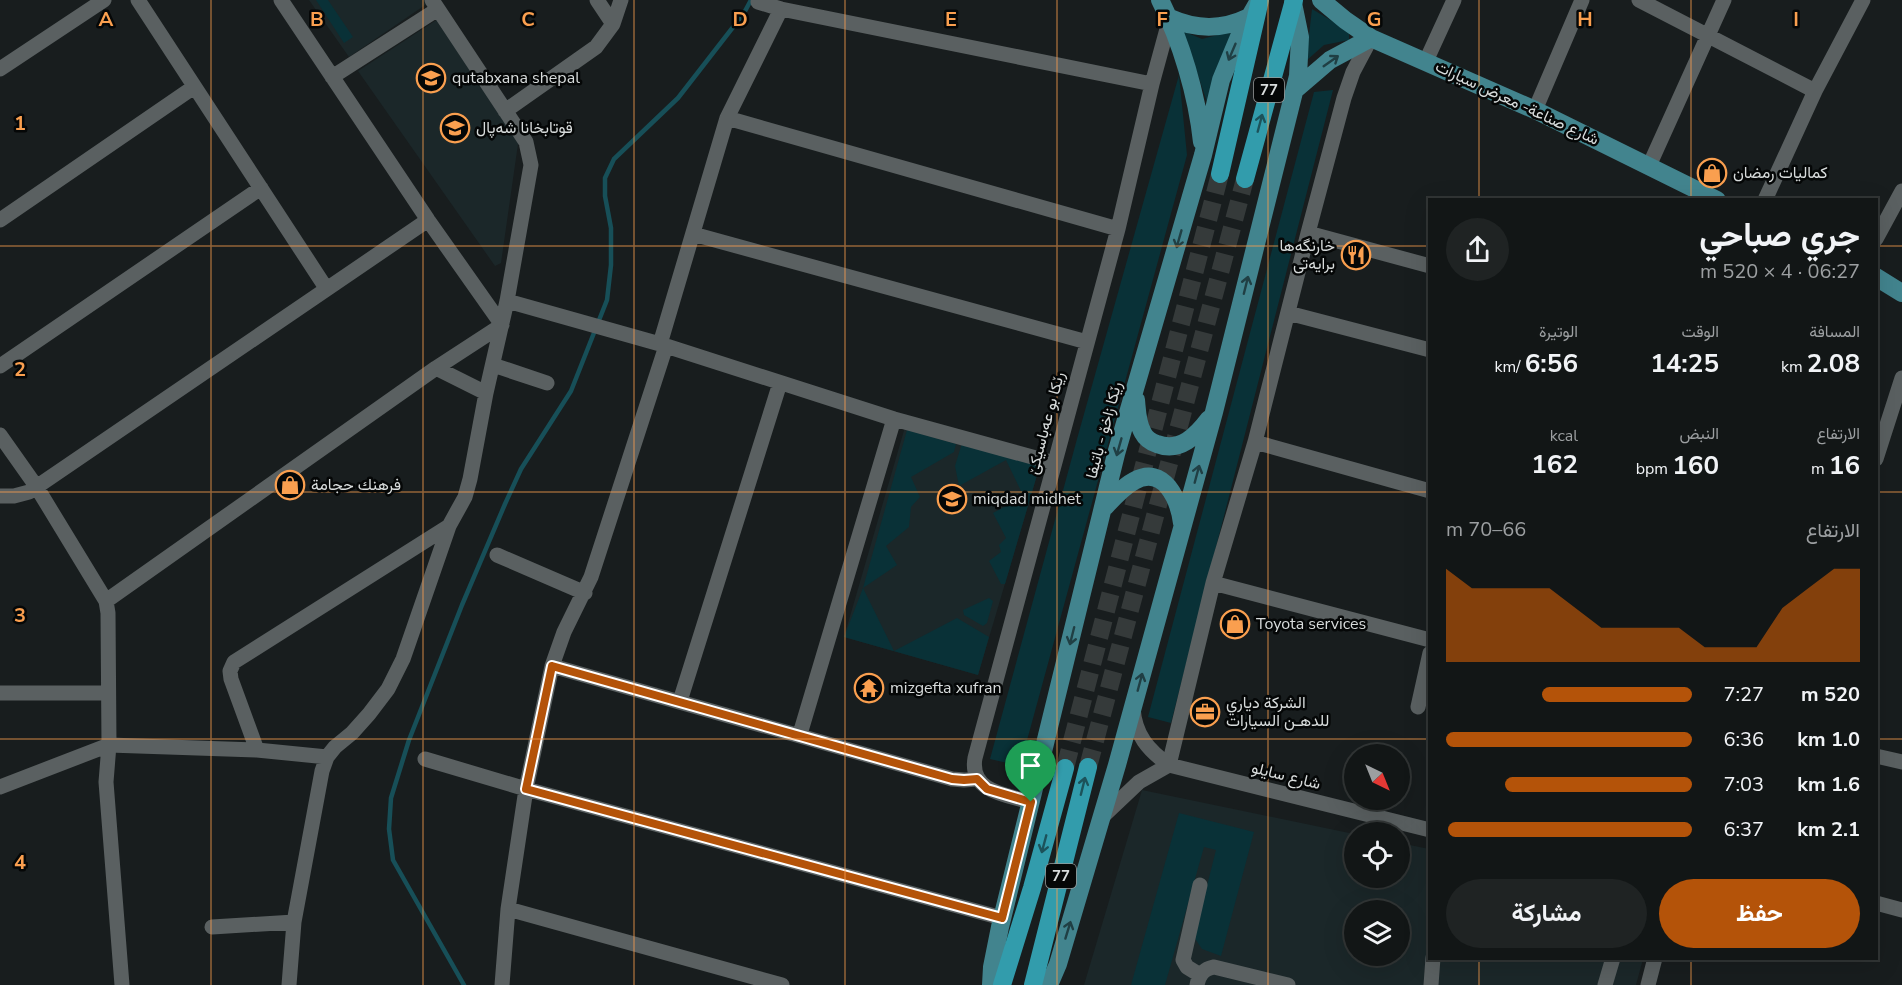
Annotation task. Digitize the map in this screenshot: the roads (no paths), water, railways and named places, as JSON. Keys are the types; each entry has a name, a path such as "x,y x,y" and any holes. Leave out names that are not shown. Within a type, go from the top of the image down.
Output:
{"highway":[{"name":"رێکا زاخۆ - باتیفا","path":"1220,174 1260,0"},
{"name":"77","path":"1245,179 1293,1"},
{"name":"77","path":"1033,985 1088,767"},
{"name":"77","path":"1002,985 1065,768"}],"main road":[{"path":"1160,0 1170,18 1195,102 1203,155"},
{"name":"رێکا زاخۆ - باتیفا","path":"991,985 992,967 1002,918 1116,454 1203,155 1221,80 1249,17 1260,0"},
{"name":"شارع صناعة- معرض سيارات","path":"1322,0 1371,38 1535,110 1713,198"},
{"path":"1049,985 1058,964 1133,708 1214,412 1295,90 1300,38 1293,1"},
{"path":"1170,18 1192,26 1207,28 1236,23 1249,17"},
{"path":"1295,90 1330,60 1371,38"},
{"path":"1878,278 1902,293"},
{"path":"1135,392 1143,433 1147,439 1164,446 1182,444 1193,437 1214,412"},
{"path":"1104,508 1119,492 1135,480 1155,478 1170,489 1180,507 1182,528"}],"street":[{"path":"0,69 104,0"},
{"path":"138,0 326,288"},
{"path":"281,0 428,220 502,325"},
{"path":"597,0 613,24"},
{"path":"506,111 590,51 606,35 613,24 621,0"},
{"path":"1426,61 1454,0"},
{"path":"1535,110 1582,0"},
{"path":"1639,0 1815,91"},
{"path":"1649,166 1724,0"},
{"path":"1766,198 1815,91 1863,0"},
{"path":"758,2 781,9 1152,84"},
{"path":"289,985 294,922 322,771 327,757 369,714 388,689 403,659 449,526 465,497 507,301 531,165 525,141 435,5 332,77"},
{"path":"502,985 508,909 526,789 552,666 564,632 585,593 663,345 727,118 781,9"},
{"name":"رێكا بو عه‌باسيكێ","path":"977,779 973,765 1118,229 1170,18"},
{"path":"1101,818 1139,782 1169,765 1213,584 1255,441 1349,84 1371,38"},
{"path":"0,220 194,87"},
{"path":"727,118 1118,229"},
{"path":"0,366 261,188"},
{"path":"1878,235 1902,191"},
{"path":"0,496 29,492 428,220"},
{"path":"1308,233 1428,265"},
{"path":"693,234 1087,342"},
{"path":"507,301 663,345 894,419 1054,463"},
{"path":"1288,313 1428,349"},
{"path":"106,601 436,368 502,325"},
{"path":"493,365 547,383"},
{"path":"436,368 486,393"},
{"path":"1878,453 1902,378"},
{"path":"680,700 780,383"},
{"path":"800,734 894,419"},
{"path":"0,435 36,486 106,601 109,745 106,782 122,985"},
{"path":"1255,441 1428,490"},
{"path":"257,750 231,679 234,662 449,526"},
{"path":"497,555 585,593"},
{"path":"1213,584 1428,639"},
{"path":"1418,707 1428,662"},
{"path":"552,666 680,700 952,779 977,779 987,789 1031,802"},
{"path":"0,693 108,693"},
{"name":"شارع سايلو","path":"1133,708 1137,731 1142,741 1149,750 1169,765 1428,830"},
{"path":"0,787 109,745 257,750 327,757"},
{"path":"1878,756 1902,762"},
{"path":"425,759 526,789 1002,918"},
{"path":"1200,885 1183,960 1198,980 1209,968 1214,967 1288,985"},
{"path":"1878,904 1902,910"},
{"path":"508,909 782,985"},
{"path":"212,927 294,922"},
{"path":"1431,985 1433,960"},
{"path":"1605,985 1612,960"},
{"path":"1648,985 1654,960"}],"waterway":[{"path":"464,985 393,860 389,829 391,798 409,740 505,504 521,469 571,391 607,300 611,265 611,228 605,196 605,178 614,159 678,98 744,13 751,0"}],"tunnel":[{"path":"1065,768 1220,174"},
{"path":"1088,767 1245,179"}],"place":[{"name":"qutabxana shepal","path":"431,78"},
{"name":"قوتابخانا شەپال","path":"455,128"},
{"name":"كماليات رمضان","path":"1712,173"},
{"name":"خارنگه‌ها برايه‌تى","path":"1356,255"},
{"name":"فرهنك حجامة","path":"290,485"},
{"name":"miqdad midhet","path":"952,499"},
{"name":"Toyota services","path":"1235,624"},
{"name":"mizgefta xufran","path":"869,688"},
{"name":"الشركة دياري للدهـن السيارات","path":"1205,712"}]}
